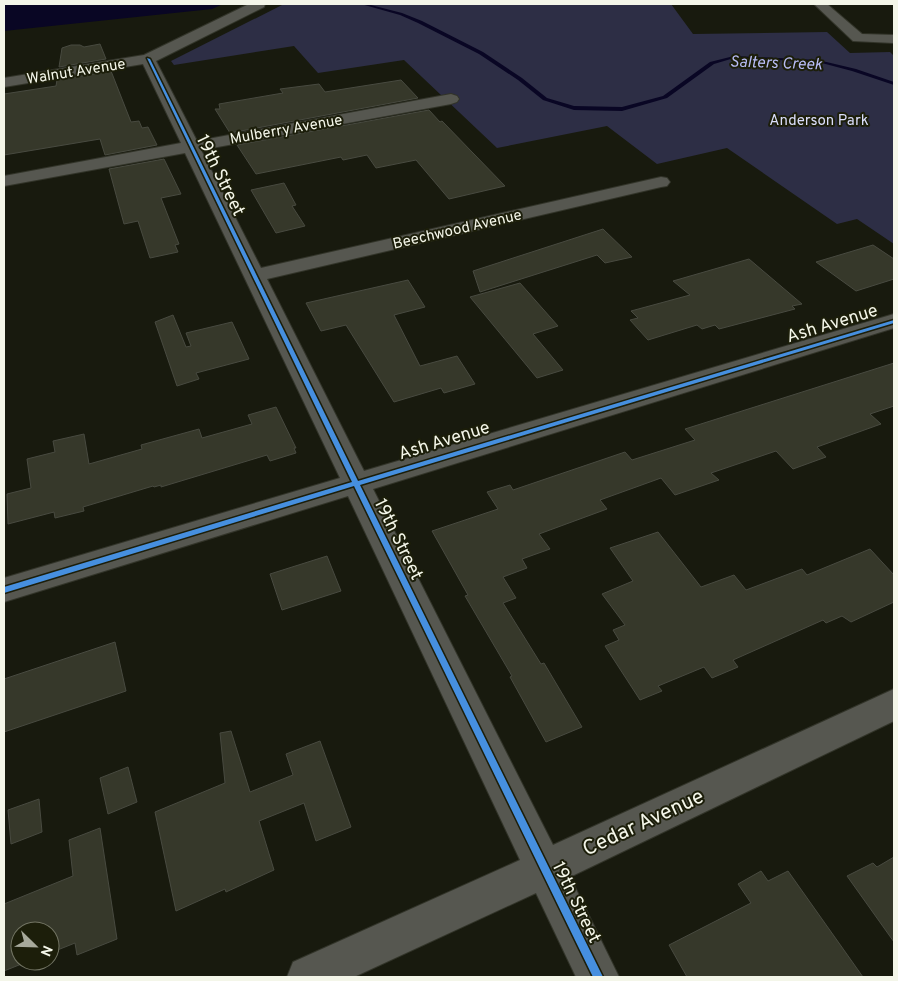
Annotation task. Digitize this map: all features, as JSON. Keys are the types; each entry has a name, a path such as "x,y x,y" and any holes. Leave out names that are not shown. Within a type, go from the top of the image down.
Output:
{"street":[{"path":"820,4 854,35 867,39 894,39"},
{"name":"Walnut Avenue","path":"4,82 148,59 257,5"},
{"name":"19th Street","path":"148,59 598,977"},
{"name":"Mulberry Avenue","path":"4,181 451,99"},
{"name":"Beechwood Avenue","path":"254,276 661,182"},
{"name":"Ash Avenue","path":"4,590 894,321"},
{"name":"Cedar Avenue","path":"308,977 544,869 894,704"}],"green space":[{"name":"Anderson Park","path":"284,4 671,4 693,34 827,32 850,53 890,52 894,56 894,244 857,219 837,224 727,148 657,164 607,126 497,148 404,60 318,73 294,46 174,65 171,61"}],"shaded area":[{"path":"4,4 223,4 212,9 4,31"}],"building":[{"path":"100,44 106,59 59,67 62,48 71,45 84,47"},
{"path":"111,71 131,122 139,121 142,128 148,127 157,145 105,155 100,139 4,155 4,94 56,86 57,80"},
{"path":"401,80 418,98 230,133 215,109 220,109 219,104 283,93 280,89 319,84 325,92"},
{"path":"429,110 505,186 449,199 416,160 376,168 367,155 343,160 341,157 256,174 237,145"},
{"path":"164,159 181,194 161,198 179,244 175,245 178,252 150,258 138,221 124,224 109,169"},
{"path":"284,183 296,205 292,206 305,226 276,233 251,190"},
{"path":"603,229 632,257 605,263 597,255 480,292 473,271"},
{"path":"873,245 894,259 894,279 856,291 816,262"},
{"path":"749,259 802,304 792,306 795,309 719,329 715,325 702,329 697,325 648,340 630,320 638,318 631,311 690,295 673,281"},
{"path":"408,280 425,307 394,315 420,366 457,356 475,384 444,393 441,388 394,402 346,325 321,331 306,303"},
{"path":"520,283 558,326 533,334 563,370 537,378 470,297"},
{"path":"173,315 186,347 191,346 186,333 232,322 249,359 196,373 199,379 177,386 155,322"},
{"path":"894,363 894,406 870,414 881,424 817,447 826,457 793,469 776,451 711,473 719,480 675,495 661,478 600,500 607,509 539,534 550,549 522,559 527,568 503,577 516,598 503,603 541,664 544,663 582,727 546,742 510,677 512,676 465,596 468,595 432,531 498,509 487,492 510,485 513,490 625,452 632,460 695,440 685,429"},
{"path":"276,407 296,448 294,448 296,453 270,461 267,455 161,487 161,485 153,486 83,507 84,511 55,518 54,512 8,524 7,494 31,488 27,459 55,452 53,441 84,434 89,464 142,449 141,445 199,429 202,438 252,424 248,415"},
{"path":"658,532 701,587 734,575 746,590 802,569 807,575 870,549 894,575 894,602 851,622 842,616 826,623 823,620 733,660 738,667 712,678 704,667 658,686 662,691 640,700 605,646 619,640 613,630 625,625 602,594 633,581 610,548"},
{"path":"327,556 341,591 282,610 270,574"},
{"path":"115,642 126,691 4,732 4,679"},
{"path":"231,731 250,792 293,775 286,754 320,741 351,827 316,841 304,803 259,821 274,870 226,892 225,889 176,911 155,812 225,783 220,733"},
{"path":"128,767 137,802 108,814 100,778"},
{"path":"39,799 42,832 11,844 8,810"},
{"path":"100,828 117,939 77,955 75,943 60,949 60,921 10,921 10,969 4,971 4,904 73,876 69,840"},
{"path":"894,857 894,942 847,876 873,863 877,867"},
{"path":"761,871 768,881 788,871 863,977 687,977 669,945 751,903 738,884"}],"waterway":[{"name":"Salters Creek","path":"363,4 401,14 420,22 481,53 520,79 545,99 574,108 622,109 665,97 712,63 734,57 818,61 854,70 894,84"}],"cycle path":[{"path":"148,59 598,977"},
{"path":"4,590 894,321"}]}
